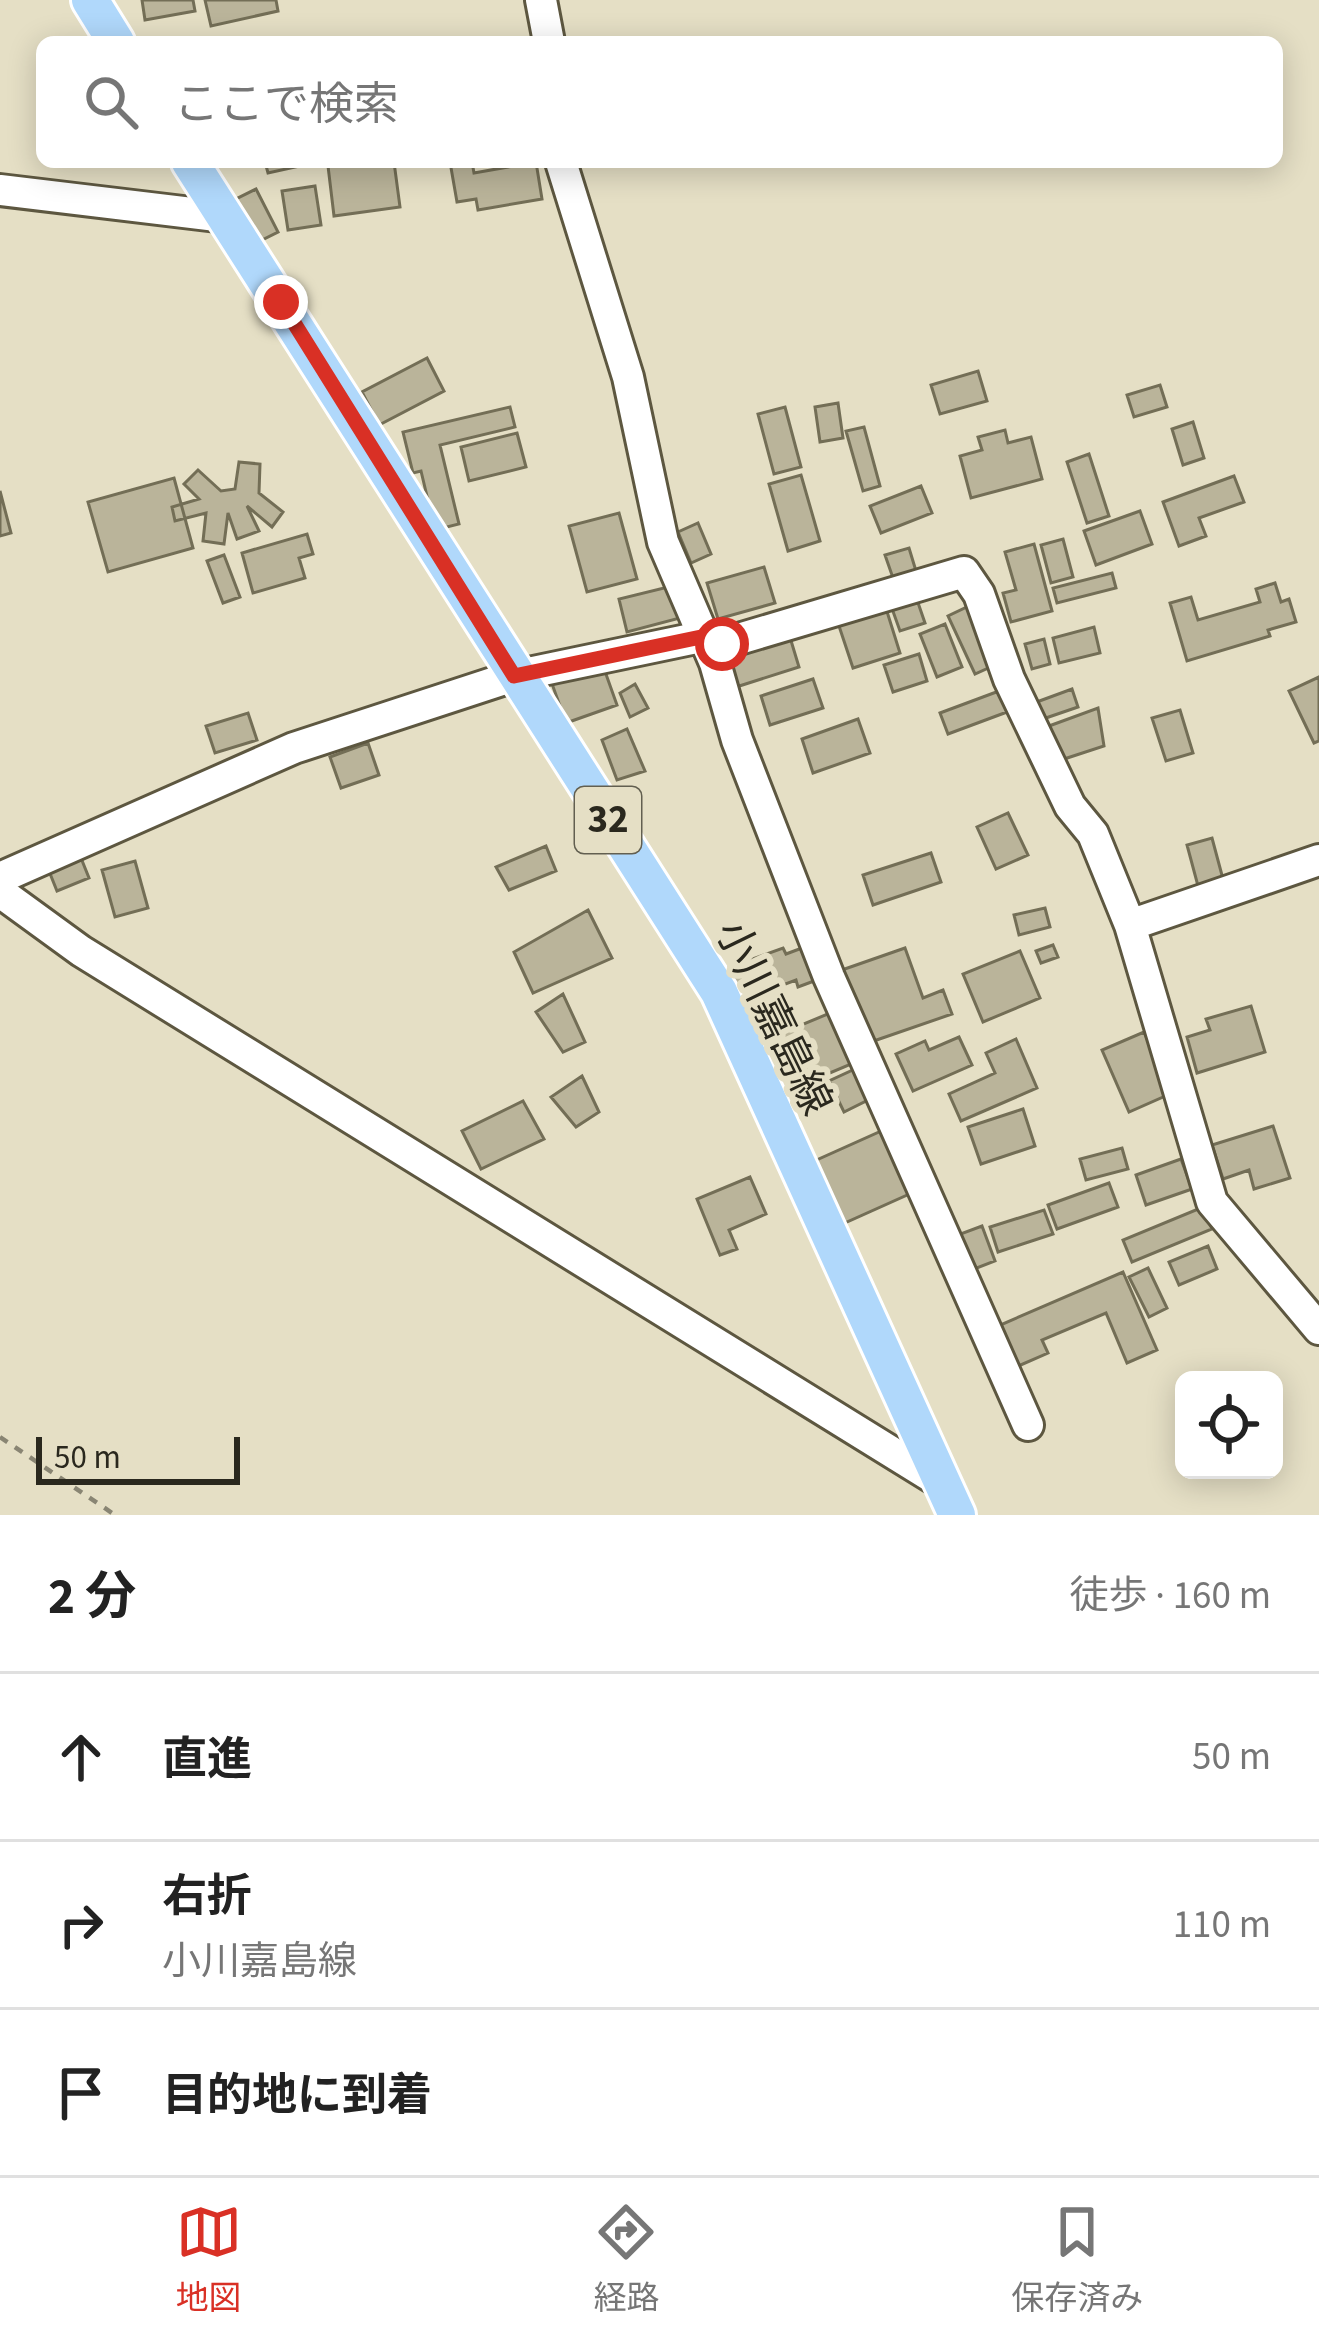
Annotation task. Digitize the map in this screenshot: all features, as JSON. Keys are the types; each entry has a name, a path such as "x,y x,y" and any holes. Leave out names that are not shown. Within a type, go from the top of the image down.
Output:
{"main road":[{"path":"90,0 112,36"},
{"name":"小川嘉島線","path":"194,168 719,992 951,1506"}],"street":[{"path":"541,0 548,36"},
{"path":"563,168 628,376 663,542 829,977 1028,1425"},
{"path":"0,190 225,217"},
{"path":"0,878 294,748 514,676 701,637 722,644 964,572 980,594 1010,679 1070,806 1093,834 1130,925 1212,1202 1314,1310"},
{"path":"1130,925 1293,864 1319,860"},
{"path":"0,892 81,951 951,1506"}],"path":[{"path":"0,1437 115,1515"}],"building":[{"path":"142,0 193,0 195,11 145,20"},
{"path":"205,0 276,0 278,11 211,26"},
{"path":"328,168 395,168 400,207 334,216"},
{"path":"451,168 473,168 474,173 537,168 542,199 478,210 476,199 457,202"},
{"path":"315,186 321,225 288,230 282,191"},
{"path":"256,189 278,232 256,243 234,200"},
{"path":"427,358 444,391 379,425 362,392"},
{"path":"978,371 987,401 940,414 931,385"},
{"path":"1160,385 1167,407 1134,417 1127,395"},
{"path":"838,403 843,438 820,442 815,407"},
{"path":"510,407 515,427 440,445 459,524 435,530 421,471 413,473 403,432"},
{"path":"785,407 801,467 774,474 758,414"},
{"path":"1193,422 1204,458 1183,465 1172,429"},
{"path":"864,427 880,486 863,491 846,431"},
{"path":"1005,430 1008,443 1031,437 1042,479 971,498 960,456 982,450 978,437"},
{"path":"517,433 526,467 469,481 461,447"},
{"path":"1089,454 1109,516 1087,523 1067,462"},
{"path":"239,462 260,464 259,493 283,512 272,527 247,506 259,531 237,539 228,513 224,544 203,541 206,513 175,521 172,507 199,499 184,484 198,470 221,491 235,489"},
{"path":"801,475 820,541 788,551 769,484"},
{"path":"1234,476 1244,502 1199,518 1206,536 1179,546 1163,502"},
{"path":"174,478 193,548 108,572 88,502"},
{"path":"921,486 932,513 881,533 870,506"},
{"path":"0,491 11,533 0,536"},
{"path":"1140,511 1152,544 1096,565 1084,531"},
{"path":"619,513 637,579 587,592 569,526"},
{"path":"698,523 711,554 691,563 678,532"},
{"path":"307,534 313,554 299,558 305,578 253,593 242,553"},
{"path":"1063,539 1073,577 1051,583 1041,545"},
{"path":"1034,544 1052,611 1011,622 1003,593 1016,590 1005,552"},
{"path":"909,548 916,571 893,578 885,555"},
{"path":"224,555 240,597 223,603 207,561"},
{"path":"764,567 775,603 718,619 707,583"},
{"path":"1112,573 1116,588 1057,603 1053,588"},
{"path":"1275,583 1281,602 1289,599 1296,622 1268,630 1270,636 1187,661 1170,603 1191,597 1198,620 1260,602 1256,589"},
{"path":"672,586 680,618 627,632 619,599"},
{"path":"915,594 925,623 900,631 890,603"},
{"path":"884,602 900,653 853,668 836,617"},
{"path":"969,606 997,664 975,674 948,616"},
{"path":"945,624 962,667 937,677 920,634"},
{"path":"1094,627 1100,653 1059,663 1053,638"},
{"path":"789,634 799,667 733,688 723,655"},
{"path":"1044,639 1050,664 1032,669 1025,644"},
{"path":"919,654 927,681 893,692 884,665"},
{"path":"602,663 617,705 566,723 551,681"},
{"path":"1319,677 1319,741 1314,743 1289,691"},
{"path":"813,679 823,708 770,725 761,696"},
{"path":"635,684 648,708 630,717 620,693"},
{"path":"1072,689 1078,707 1040,720 1034,703"},
{"path":"999,691 1007,712 948,734 940,713"},
{"path":"1098,708 1104,746 1061,760 1049,726"},
{"path":"1180,710 1193,753 1166,761 1152,718"},
{"path":"248,713 257,740 215,753 206,726"},
{"path":"858,719 870,753 813,773 802,739"},
{"path":"627,729 645,771 617,780 602,740"},
{"path":"368,743 379,775 341,788 330,757"},
{"path":"1008,813 1028,855 996,869 977,827"},
{"path":"1212,838 1223,879 1198,886 1187,845"},
{"path":"546,846 556,871 509,890 496,867"},
{"path":"79,853 89,878 57,891 47,866"},
{"path":"931,853 941,882 873,905 863,875"},
{"path":"135,861 148,908 115,917 102,870"},
{"path":"1045,908 1050,927 1019,935 1014,915"},
{"path":"588,910 612,958 533,993 514,952"},
{"path":"1053,945 1058,957 1041,963 1036,951"},
{"path":"783,948 786,954 802,948 814,981 798,987 796,980 740,1001 728,968"},
{"path":"905,948 923,998 943,990 952,1014 865,1044 839,971"},
{"path":"1020,951 1040,998 983,1022 963,974"},
{"path":"563,994 585,1042 563,1052 536,1012"},
{"path":"1251,1006 1265,1052 1197,1073 1187,1037 1210,1030 1206,1019"},
{"path":"835,1011 856,1062 799,1086 777,1035"},
{"path":"1144,1032 1172,1093 1129,1112 1102,1050"},
{"path":"959,1037 972,1065 913,1091 896,1054 925,1041 929,1050"},
{"path":"1016,1039 1037,1088 961,1121 949,1094 995,1073 986,1053"},
{"path":"855,1069 870,1099 844,1112 829,1081"},
{"path":"582,1076 599,1112 576,1127 551,1097"},
{"path":"523,1101 544,1139 481,1169 462,1131"},
{"path":"1023,1109 1035,1146 981,1164 968,1127"},
{"path":"1273,1126 1290,1178 1254,1189 1249,1170 1223,1179 1212,1145"},
{"path":"888,1128 916,1191 838,1226 810,1163"},
{"path":"1122,1148 1128,1169 1086,1180 1080,1159"},
{"path":"1181,1159 1192,1189 1146,1205 1136,1175"},
{"path":"750,1177 766,1214 729,1230 737,1249 720,1255 697,1199"},
{"path":"1109,1183 1118,1207 1057,1229 1048,1205"},
{"path":"1203,1207 1212,1229 1132,1262 1123,1240"},
{"path":"1044,1210 1053,1234 998,1252 990,1227"},
{"path":"982,1226 995,1261 969,1271 955,1236"},
{"path":"1208,1246 1217,1269 1179,1285 1169,1262"},
{"path":"1148,1268 1167,1308 1149,1317 1129,1277"},
{"path":"1123,1272 1157,1350 1127,1363 1106,1313 1042,1340 1048,1353 1016,1367 998,1326"}],"route":[{"path":"281,302 514,676 701,637 722,644"}]}
